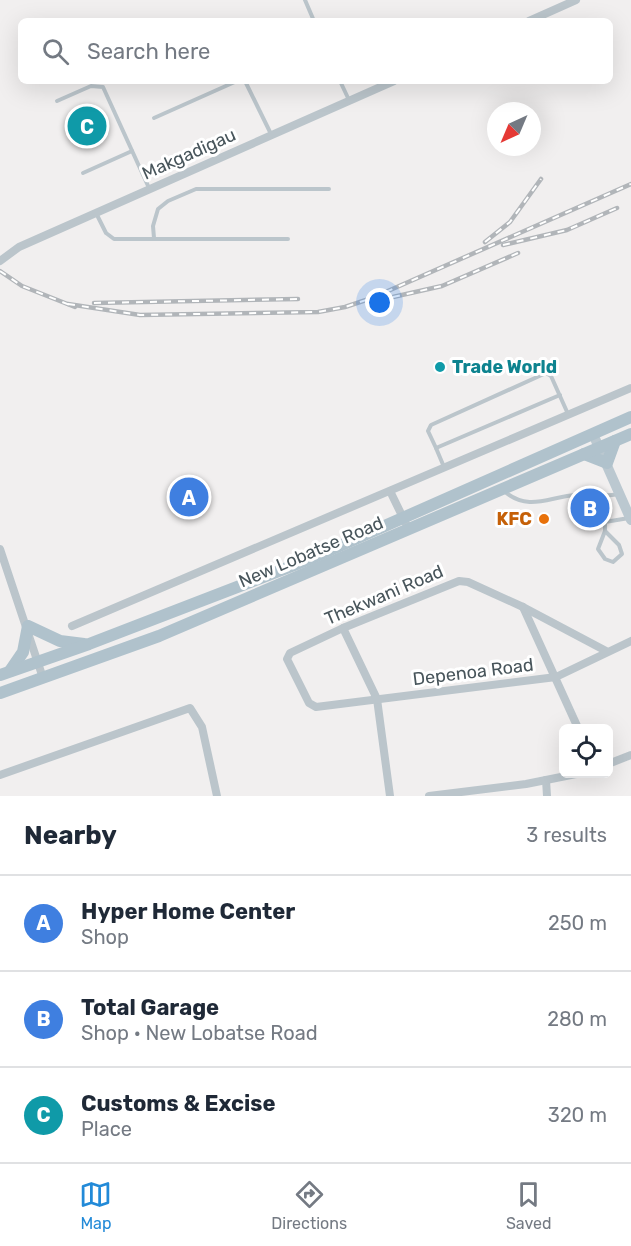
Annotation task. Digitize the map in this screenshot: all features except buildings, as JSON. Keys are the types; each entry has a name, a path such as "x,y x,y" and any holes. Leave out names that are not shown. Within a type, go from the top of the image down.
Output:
{"main road":[{"path":"5,673 89,645 310,559 631,417"},
{"name":"New Lobatse Road","path":"0,693 159,636 631,434"},
{"path":"584,454 607,463 615,441"},
{"path":"496,477 502,489"},
{"path":"5,673 23,652 28,626 60,641 89,645"}],"street":[{"path":"536,18 576,0"},
{"name":"Makgadigau","path":"0,261 19,247 387,84"},
{"path":"72,626 631,388"},
{"path":"593,434 630,519"},
{"path":"390,491 409,530"},
{"path":"0,549 28,626 43,678"},
{"name":"Thekwani Road","path":"311,705 288,662 288,655 343,628 459,581 468,582 523,607 608,652"},
{"path":"523,607 576,724"},
{"path":"343,628 377,699 390,796"},
{"name":"Depenoa Road","path":"311,705 556,677 631,640"},
{"path":"0,775 190,708 195,710 202,727 217,796"},
{"path":"613,763 630,758"},
{"path":"429,796 559,777"},
{"path":"546,780 547,796"}],"lane":[{"path":"305,0 313,18"},
{"path":"153,118 230,84"},
{"path":"246,84 271,135"},
{"path":"342,84 350,101"},
{"path":"57,101 91,86 100,85 104,89 150,189"},
{"path":"82,173 132,151"},
{"path":"154,238 153,226 158,209 168,201 196,189 328,189"},
{"path":"96,212 106,233 114,239 288,239"},
{"path":"444,468 428,431 431,425 546,374 551,376 568,415"},
{"path":"436,448 560,396"},
{"path":"502,489 527,503 578,495 601,497 620,494"},
{"path":"601,497 605,531 598,549 604,559 613,562 622,554 619,545 605,531"},
{"path":"605,522 630,519"}],"railway":[{"path":"485,242 510,222 541,179"},
{"path":"68,304 140,315 318,312 345,307 372,298 631,184"},
{"path":"503,245 567,230 617,208"},
{"path":"393,297 442,286 518,253"},
{"path":"0,271 22,286 75,307"},
{"path":"94,303 298,299"}],"place":[{"name":"Customs & Excise","path":"87,126"},
{"name":"Trade World","path":"440,367"},
{"name":"Hyper Home Center","path":"189,497"},
{"name":"Total Garage","path":"590,508"},
{"name":"KFC","path":"544,519"}]}
